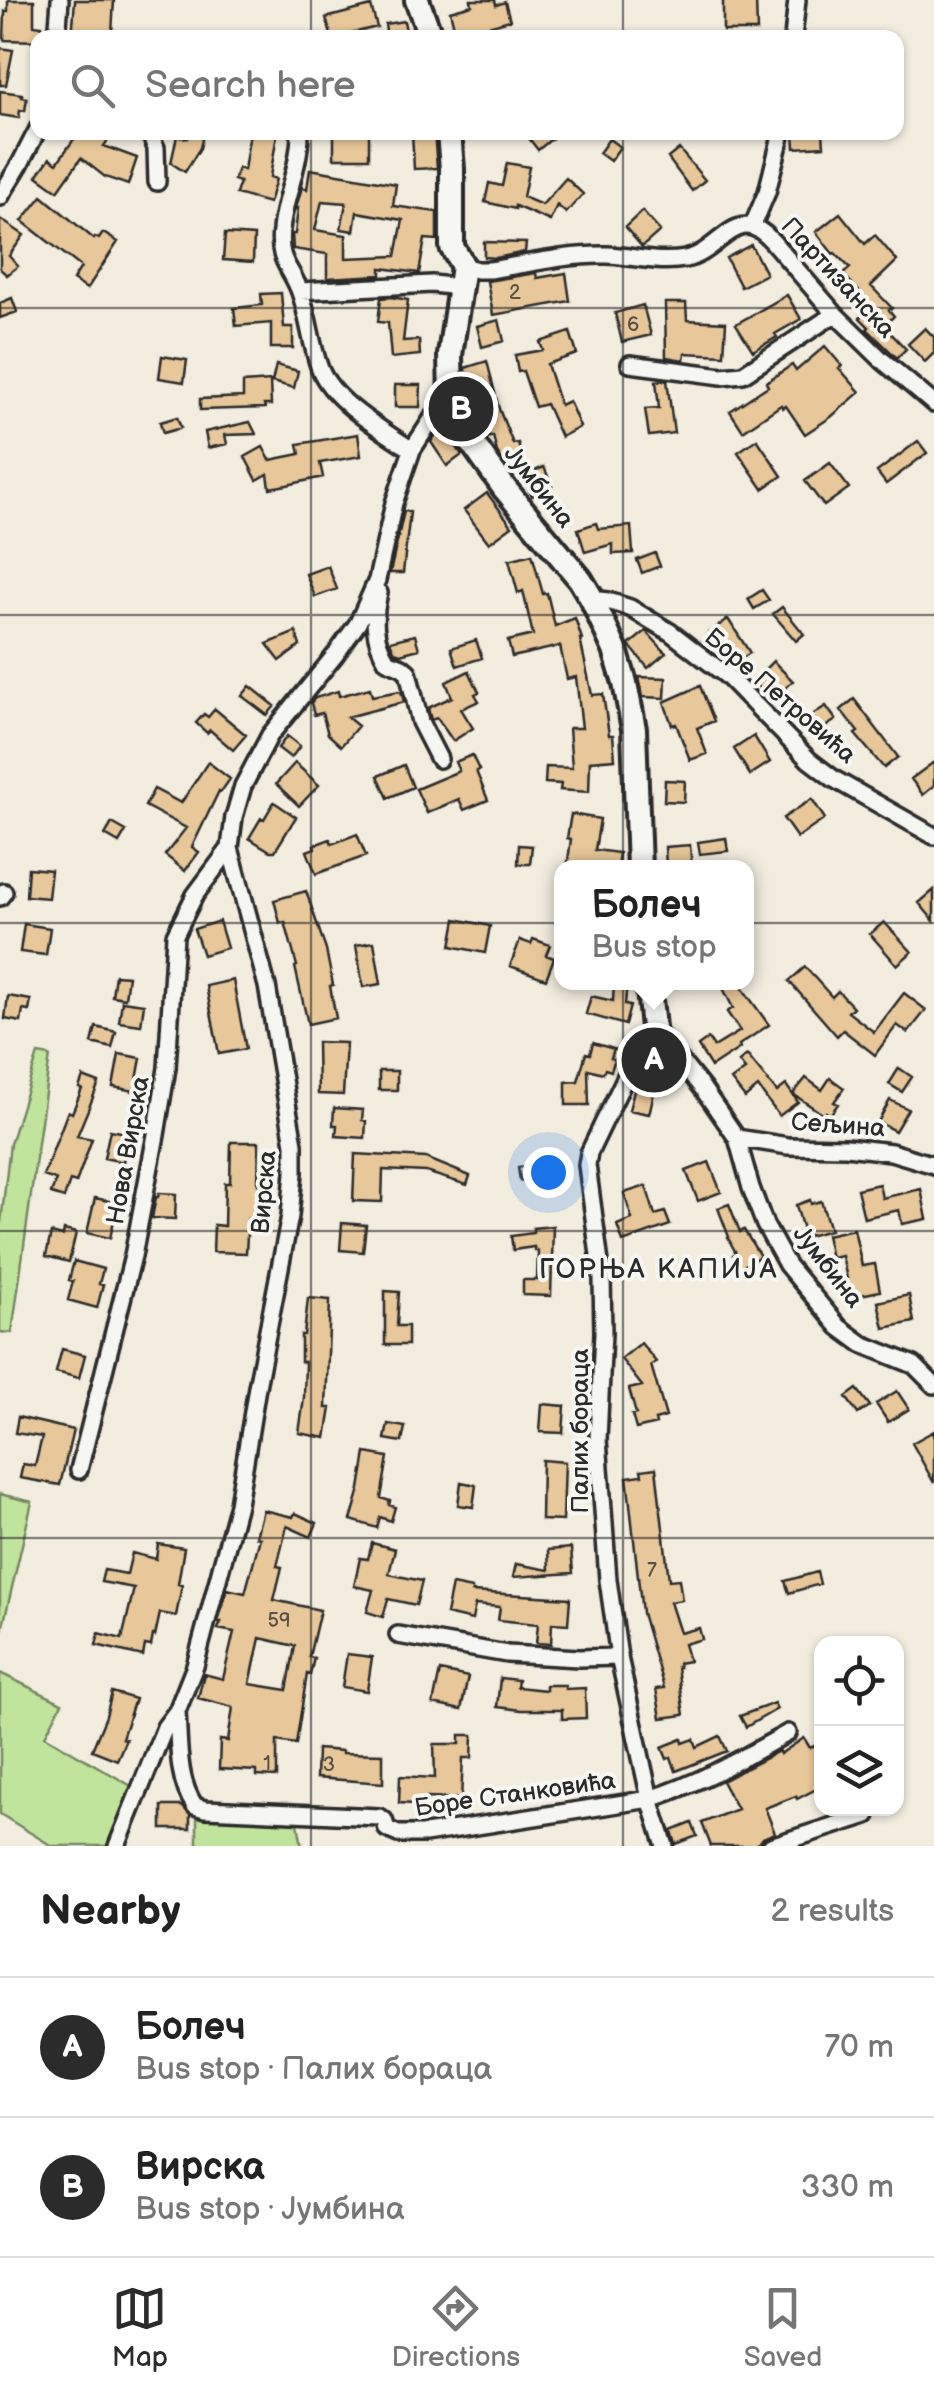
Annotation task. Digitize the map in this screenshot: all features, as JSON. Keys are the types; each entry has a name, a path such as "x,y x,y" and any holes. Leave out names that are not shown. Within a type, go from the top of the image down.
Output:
{"street":[{"path":"58,30 60,0"},
{"path":"417,0 428,30"},
{"path":"794,30 797,0"},
{"path":"0,197 32,140"},
{"path":"152,140 157,182"},
{"path":"300,140 280,247 283,262 300,291 322,374 355,410 412,450"},
{"name":"Јумбина","path":"450,140 452,247 461,277 450,355 451,399 463,430 580,580 615,650 631,715 639,860"},
{"path":"753,225 767,192 780,140"},
{"name":"Партизанска","path":"300,291 432,284 477,270 586,256 660,262 687,259 698,256 730,232 753,225 762,230 834,314 934,404"},
{"path":"630,364 722,376 742,374 834,314"},
{"name":"Вирска","path":"117,1846 195,1666 238,1504 256,1387 290,1216 294,1144 267,986 230,848 234,817 243,786 270,735 358,624 377,580 394,503 412,450 434,416 451,399"},
{"path":"377,580 377,640 387,661 408,672 420,722 439,759"},
{"name":"Боре Петровића","path":"592,600 630,608 670,632 727,676 809,760 834,779 934,836"},
{"name":"Нова Вирска","path":"79,1470 133,1256 156,1135 167,1068 174,935 195,895 230,848"},
{"path":"649,990 653,1027"},
{"name":"Јумбина","path":"653,1027 703,1088 736,1138 765,1225 788,1265 839,1327 862,1344 914,1365 934,1386"},
{"name":"Палих бораца","path":"653,1027 612,1103 587,1166 602,1278 598,1439 608,1580 619,1658 650,1799 665,1846"},
{"name":"Сељина","path":"736,1138 788,1146 846,1146 891,1152 934,1165"},
{"path":"398,1635 507,1654 619,1658"},
{"name":"Боре Станковића","path":"177,1711 179,1758 195,1806 380,1817 384,1820 386,1838 650,1799 722,1770 788,1733"},
{"path":"771,1846 863,1816"}],"green space":[{"path":"38,1054 50,1056 12,1333 0,1332 0,1231 10,1144"},
{"path":"0,1494 32,1502 0,1639"},
{"path":"0,1673 62,1703 45,1736 133,1787 106,1846 52,1846 0,1814"},
{"path":"197,1812 297,1818 302,1846 197,1846"}],"building":[{"path":"8,0 34,0 34,25 42,26 42,30 30,30 30,41 4,40"},
{"path":"75,0 114,0 112,30 73,30"},
{"path":"471,0 495,0 496,5 505,2 510,20 474,30 455,30 450,11 472,5"},
{"path":"723,0 756,0 757,30 723,30"},
{"path":"371,6 377,27 330,30 326,18"},
{"path":"404,21 406,30 386,30 385,24"},
{"path":"0,48 13,50 6,85 0,85"},
{"path":"0,91 27,98 19,118 0,115"},
{"path":"73,140 108,140 104,146 137,158 128,185 105,177 81,158 58,191 37,176 50,158 57,163"},
{"path":"176,140 202,140 185,172 171,163"},
{"path":"249,140 276,140 270,177 276,179 269,203 236,194 240,182 234,180 238,168 244,170"},
{"path":"334,140 369,140 369,158 334,158"},
{"path":"412,140 435,140 437,168 414,169"},
{"path":"530,140 550,140 538,150"},
{"path":"608,140 620,147 610,161 599,153"},
{"path":"794,140 824,140 824,146 795,148"},
{"path":"679,149 705,180 692,191 668,158"},
{"path":"507,163 529,167 523,197 542,205 566,178 583,194 566,213 557,205 550,221 515,206 485,202 489,183 502,186"},
{"path":"310,169 396,184 393,206 437,212 437,240 425,239 419,273 381,268 381,275 327,278 327,254 293,249 296,208 302,187 307,189","holes":["322,201 346,203 341,229 354,231 357,212 403,220 396,256 346,258 346,235 315,230"]},
{"path":"42,196 94,239 103,233 118,242 87,289 73,280 81,267 22,221"},
{"path":"642,211 660,231 642,247 625,227"},
{"path":"840,213 865,244 875,235 897,261 871,286 892,308 889,310 894,316 884,326 906,349 897,358 867,329 860,318 872,305 843,274 850,268 816,232"},
{"path":"0,219 24,235 9,256 18,266 7,275 0,269"},
{"path":"225,234 254,236 253,262 223,260"},
{"path":"484,242 526,243 525,252 484,257"},
{"path":"751,245 766,274 741,287 726,258"},
{"path":"536,273 537,278 566,273 570,301 493,315 487,281"},
{"path":"281,293 284,327 293,327 293,348 271,348 271,323 236,326 234,308 262,305 261,294"},
{"path":"787,295 801,319 753,351 736,324"},
{"path":"12,298 17,312 0,318 0,303"},
{"path":"381,298 408,300 403,341 419,340 420,355 391,358 388,323 378,322"},
{"path":"665,303 686,303 687,320 726,322 724,355 685,353 684,360 666,357"},
{"path":"643,305 651,335 622,342 615,313"},
{"path":"499,320 504,341 482,347 477,326"},
{"path":"925,328 934,337 934,353 925,362 908,344"},
{"path":"570,332 577,354 547,364 560,405 569,401 580,427 561,437 546,404 535,407 523,371 518,372 515,355 543,350 540,342"},
{"path":"825,346 860,392 805,434 786,406 781,405 743,431 730,411 792,365 796,371"},
{"path":"162,356 187,360 184,382 159,378"},
{"path":"487,361 499,409 513,444 518,443 522,460 505,464 493,436 487,438 475,419 465,368"},
{"path":"276,365 298,371 294,388 272,382"},
{"path":"667,380 674,433 649,436 645,409 659,408 656,381"},
{"path":"270,381 271,405 264,405 265,408 200,410 200,399 243,397 243,383"},
{"path":"395,385 421,385 420,407 395,407"},
{"path":"177,417 181,428 163,433 160,422"},
{"path":"250,422 256,434 225,435 227,444 208,448 205,432"},
{"path":"444,422 462,455 447,466 431,442"},
{"path":"358,434 361,456 320,463 323,477 287,485 270,488 268,474 257,480 245,457 263,447 270,460 300,454 298,444"},
{"path":"757,439 782,476 763,489 738,452"},
{"path":"918,441 927,453 886,484 877,472"},
{"path":"830,463 849,488 824,506 805,481"},
{"path":"544,467 552,486 532,496 523,476"},
{"path":"487,493 512,526 489,543 464,510"},
{"path":"404,511 410,512 403,573 390,573"},
{"path":"596,523 598,529 631,526 633,553 613,554 613,544 585,552 578,529"},
{"path":"655,553 660,566 642,573 637,560"},
{"path":"532,554 555,626 575,618 592,695 603,694 609,735 613,735 615,759 590,761 589,792 560,790 561,784 545,783 546,767 572,768 569,728 582,728 576,677 567,679 560,646 512,657 508,641 533,635 523,591 518,593 509,560"},
{"path":"328,566 337,589 315,597 306,574"},
{"path":"762,590 769,600 754,609 748,599"},
{"path":"782,607 804,634 796,641 773,614"},
{"path":"728,619 750,653 732,665 708,633"},
{"path":"646,631 666,653 648,668 629,645"},
{"path":"296,632 300,646 280,661 267,644"},
{"path":"415,635 419,649 395,652 390,641"},
{"path":"476,640 482,658 457,666 451,648"},
{"path":"773,661 793,681 772,701 753,681"},
{"path":"469,671 479,701 461,709 473,728 453,741 437,718 431,720 428,708 452,697 446,682"},
{"path":"639,677 666,678 665,698 643,697"},
{"path":"250,686 275,706 267,715 242,696"},
{"path":"700,686 714,721 697,728 707,754 690,760 664,702"},
{"path":"370,688 372,696 401,691 404,702 347,717 358,726 341,746 328,734 322,713 314,715 311,703 338,691 339,696"},
{"path":"854,699 898,757 884,768 855,734 858,732 841,710"},
{"path":"826,706 836,720 819,731 809,717"},
{"path":"215,709 246,735 233,750 196,723"},
{"path":"287,736 300,746 291,758 278,748"},
{"path":"754,736 770,762 750,775 734,749"},
{"path":"472,755 488,800 464,810 459,799 427,813 416,789 459,771 455,762"},
{"path":"208,762 230,779 219,791 192,847 199,852 185,871 165,855 186,828 145,806 154,789 181,803"},
{"path":"934,762 934,786 923,795 911,779"},
{"path":"295,763 319,785 299,806 276,784"},
{"path":"404,765 413,787 388,798 378,776"},
{"path":"665,780 685,781 684,802 664,801"},
{"path":"812,799 825,819 797,838 783,818"},
{"path":"274,802 296,817 275,851 270,851 249,838"},
{"path":"571,814 600,819 595,850 619,853 618,860 568,860 571,839 567,838"},
{"path":"112,823 126,831 119,843 105,835"},
{"path":"357,834 366,856 316,874 307,851 330,839 332,844"},
{"path":"726,838 728,851 700,854 698,842"},
{"path":"519,845 532,846 530,864 518,864"},
{"path":"690,845 691,860 666,860 665,847"},
{"path":"28,868 51,870 48,898 26,896"},
{"path":"934,890 934,921 919,903"},
{"path":"306,891 326,950 336,1018 308,1024 285,922 280,923 274,900"},
{"path":"456,919 490,926 485,953 451,946"},
{"path":"219,921 227,948 203,955 194,929"},
{"path":"884,922 912,952 897,965 870,934"},
{"path":"24,924 50,928 46,955 20,952"},
{"path":"533,939 550,945 546,955 554,958 546,979 510,966 520,940 531,944"},
{"path":"374,942 381,984 363,987 356,945"},
{"path":"805,967 832,997 838,991 853,1007 848,1012 874,1032 904,993 926,1010 908,1033 897,1025 875,1055 843,1030 837,1036 789,981"},
{"path":"115,975 128,976 125,998 112,996"},
{"path":"233,980 246,1049 219,1054 206,986"},
{"path":"614,990 626,990 625,1005 630,1006 625,1025 586,1014 591,996 613,1001"},
{"path":"724,990 744,990 769,1025 711,1067 698,1046 708,1039 714,1047 740,1031 727,1012 733,1008"},
{"path":"8,996 31,1000 29,1011 23,1010 21,1022 5,1019"},
{"path":"122,1001 144,1004 141,1025 119,1022"},
{"path":"96,1027 116,1032 112,1048 92,1043"},
{"path":"317,1042 346,1043 343,1095 318,1094"},
{"path":"593,1043 614,1049 611,1071 588,1069 589,1105 566,1105 566,1082 578,1081"},
{"path":"119,1054 141,1058 135,1091 113,1087"},
{"path":"747,1055 777,1092 786,1085 798,1102 779,1116 758,1087 745,1098 731,1080 745,1070 739,1062"},
{"path":"899,1068 912,1077 902,1092 889,1084"},
{"path":"379,1071 397,1071 397,1090 379,1090"},
{"path":"83,1077 99,1083 77,1136 92,1139 76,1183 70,1181 64,1198 51,1194 56,1180 43,1176 68,1111 72,1113 82,1089 79,1088"},
{"path":"806,1078 822,1090 830,1078 844,1088 830,1115 793,1094"},
{"path":"636,1082 648,1085 647,1091 654,1093 649,1114 629,1110"},
{"path":"890,1100 908,1109 895,1131 878,1122"},
{"path":"334,1108 363,1110 365,1138 336,1136"},
{"path":"110,1130 132,1134 123,1162 104,1158"},
{"path":"231,1142 259,1142 260,1219 248,1218 246,1253 213,1252 214,1225 224,1226"},
{"path":"355,1154 426,1158 470,1176 467,1185 426,1172 383,1170 382,1202 353,1201"},
{"path":"709,1162 721,1192 698,1201 686,1171"},
{"path":"542,1164 544,1178 520,1181 518,1167"},
{"path":"879,1184 882,1198 921,1189 927,1219 902,1224 899,1210 864,1218 857,1189"},
{"path":"646,1186 655,1215 665,1212 670,1225 623,1242 617,1225 632,1219 624,1193"},
{"path":"159,1193 176,1194 175,1219 152,1218"},
{"path":"95,1198 118,1203 110,1238 87,1233"},
{"path":"810,1200 811,1204 821,1201 830,1230 808,1236 796,1205"},
{"path":"729,1204 740,1232 744,1230 760,1256 740,1268 718,1208"},
{"path":"342,1223 366,1225 363,1252 340,1250"},
{"path":"553,1226 551,1296 523,1295 523,1280 537,1280 538,1251 534,1247 513,1250 511,1236"},
{"path":"854,1229 862,1266 875,1264 880,1291 851,1297 842,1256 831,1258 826,1235"},
{"path":"64,1230 76,1233 69,1262 46,1256 51,1233 63,1236"},
{"path":"74,1261 103,1269 97,1308 68,1300"},
{"path":"385,1291 399,1292 397,1326 408,1326 408,1345 385,1345"},
{"path":"909,1295 914,1322 884,1328 878,1302"},
{"path":"308,1298 330,1300 326,1408 331,1408 326,1438 299,1433 305,1362 301,1362 301,1335"},
{"path":"641,1343 656,1362 651,1365 666,1417 636,1429 629,1389 642,1386 621,1359"},
{"path":"62,1349 85,1355 79,1378 56,1372"},
{"path":"857,1389 870,1406 858,1414 846,1397"},
{"path":"897,1391 909,1409 888,1422 876,1404"},
{"path":"542,1404 565,1406 563,1433 540,1432"},
{"path":"18,1417 73,1430 60,1485 20,1478 23,1464 35,1466 42,1437 15,1433"},
{"path":"388,1424 405,1427 402,1442 385,1439"},
{"path":"934,1431 934,1483 912,1443"},
{"path":"366,1453 388,1457 381,1498 395,1507 391,1521 380,1517 377,1528 351,1520"},
{"path":"542,1460 565,1462 563,1521 541,1520"},
{"path":"656,1468 669,1580 679,1579 682,1600 670,1602 680,1633 699,1628 702,1639 684,1644 689,1661 678,1663 677,1667 684,1715 661,1718 656,1689 664,1688 642,1613 627,1477"},
{"path":"461,1482 476,1485 473,1507 458,1505"},
{"path":"263,1510 293,1517 295,1513 317,1523 311,1537 287,1526 277,1566 282,1567 274,1600 320,1610 296,1744 277,1741 277,1777 257,1776 257,1771 219,1769 220,1740 228,1741 233,1707 198,1698 204,1674 223,1679 234,1632 218,1629 218,1622 227,1589 245,1593 260,1538 256,1537","holes":["260,1638 295,1646 287,1690 250,1684"]},
{"path":"372,1543 395,1549 389,1574 422,1581 416,1605 388,1599 383,1617 367,1612 373,1590 354,1586 360,1558 368,1559"},
{"path":"158,1544 184,1548 176,1616 160,1613 155,1636 151,1646 145,1645 143,1656 96,1645 99,1633 122,1639 134,1588 101,1582 104,1570 127,1574 132,1553 156,1559"},
{"path":"571,1548 573,1573 513,1577 516,1564 549,1570 548,1550"},
{"path":"817,1572 820,1584 789,1593 785,1581"},
{"path":"452,1585 472,1592 570,1598 568,1624 552,1623 551,1644 536,1643 538,1624 498,1620 500,1607 475,1605 472,1620 446,1614"},
{"path":"347,1654 372,1657 367,1691 342,1687"},
{"path":"440,1671 468,1677 461,1710 433,1704"},
{"path":"500,1678 518,1680 517,1687 585,1688 586,1718 562,1719 562,1710 497,1707"},
{"path":"112,1692 135,1699 117,1760 92,1750"},
{"path":"774,1703 777,1709 746,1727 740,1716"},
{"path":"460,1735 473,1735 472,1758 463,1758 461,1799 427,1798 426,1805 399,1803 400,1776 435,1778 434,1744 460,1744"},
{"path":"720,1736 727,1751 676,1771 662,1747 694,1739 697,1747"},
{"path":"804,1738 810,1748 814,1746 814,1790 765,1808 775,1833 760,1842 752,1846 711,1846 702,1823 737,1809 722,1781 779,1751 780,1754"},
{"path":"317,1749 383,1754 383,1783 316,1778"},
{"path":"162,1806 182,1806 190,1815 190,1829 162,1829"},
{"path":"692,1823 697,1836 676,1844 672,1831"}],"place":[{"name":"Вирска","path":"461,409"},
{"name":"Болеч","path":"654,1060"}],"district":[{"name":"ГОРЊА КАПИЈА","path":"659,1268"}]}
